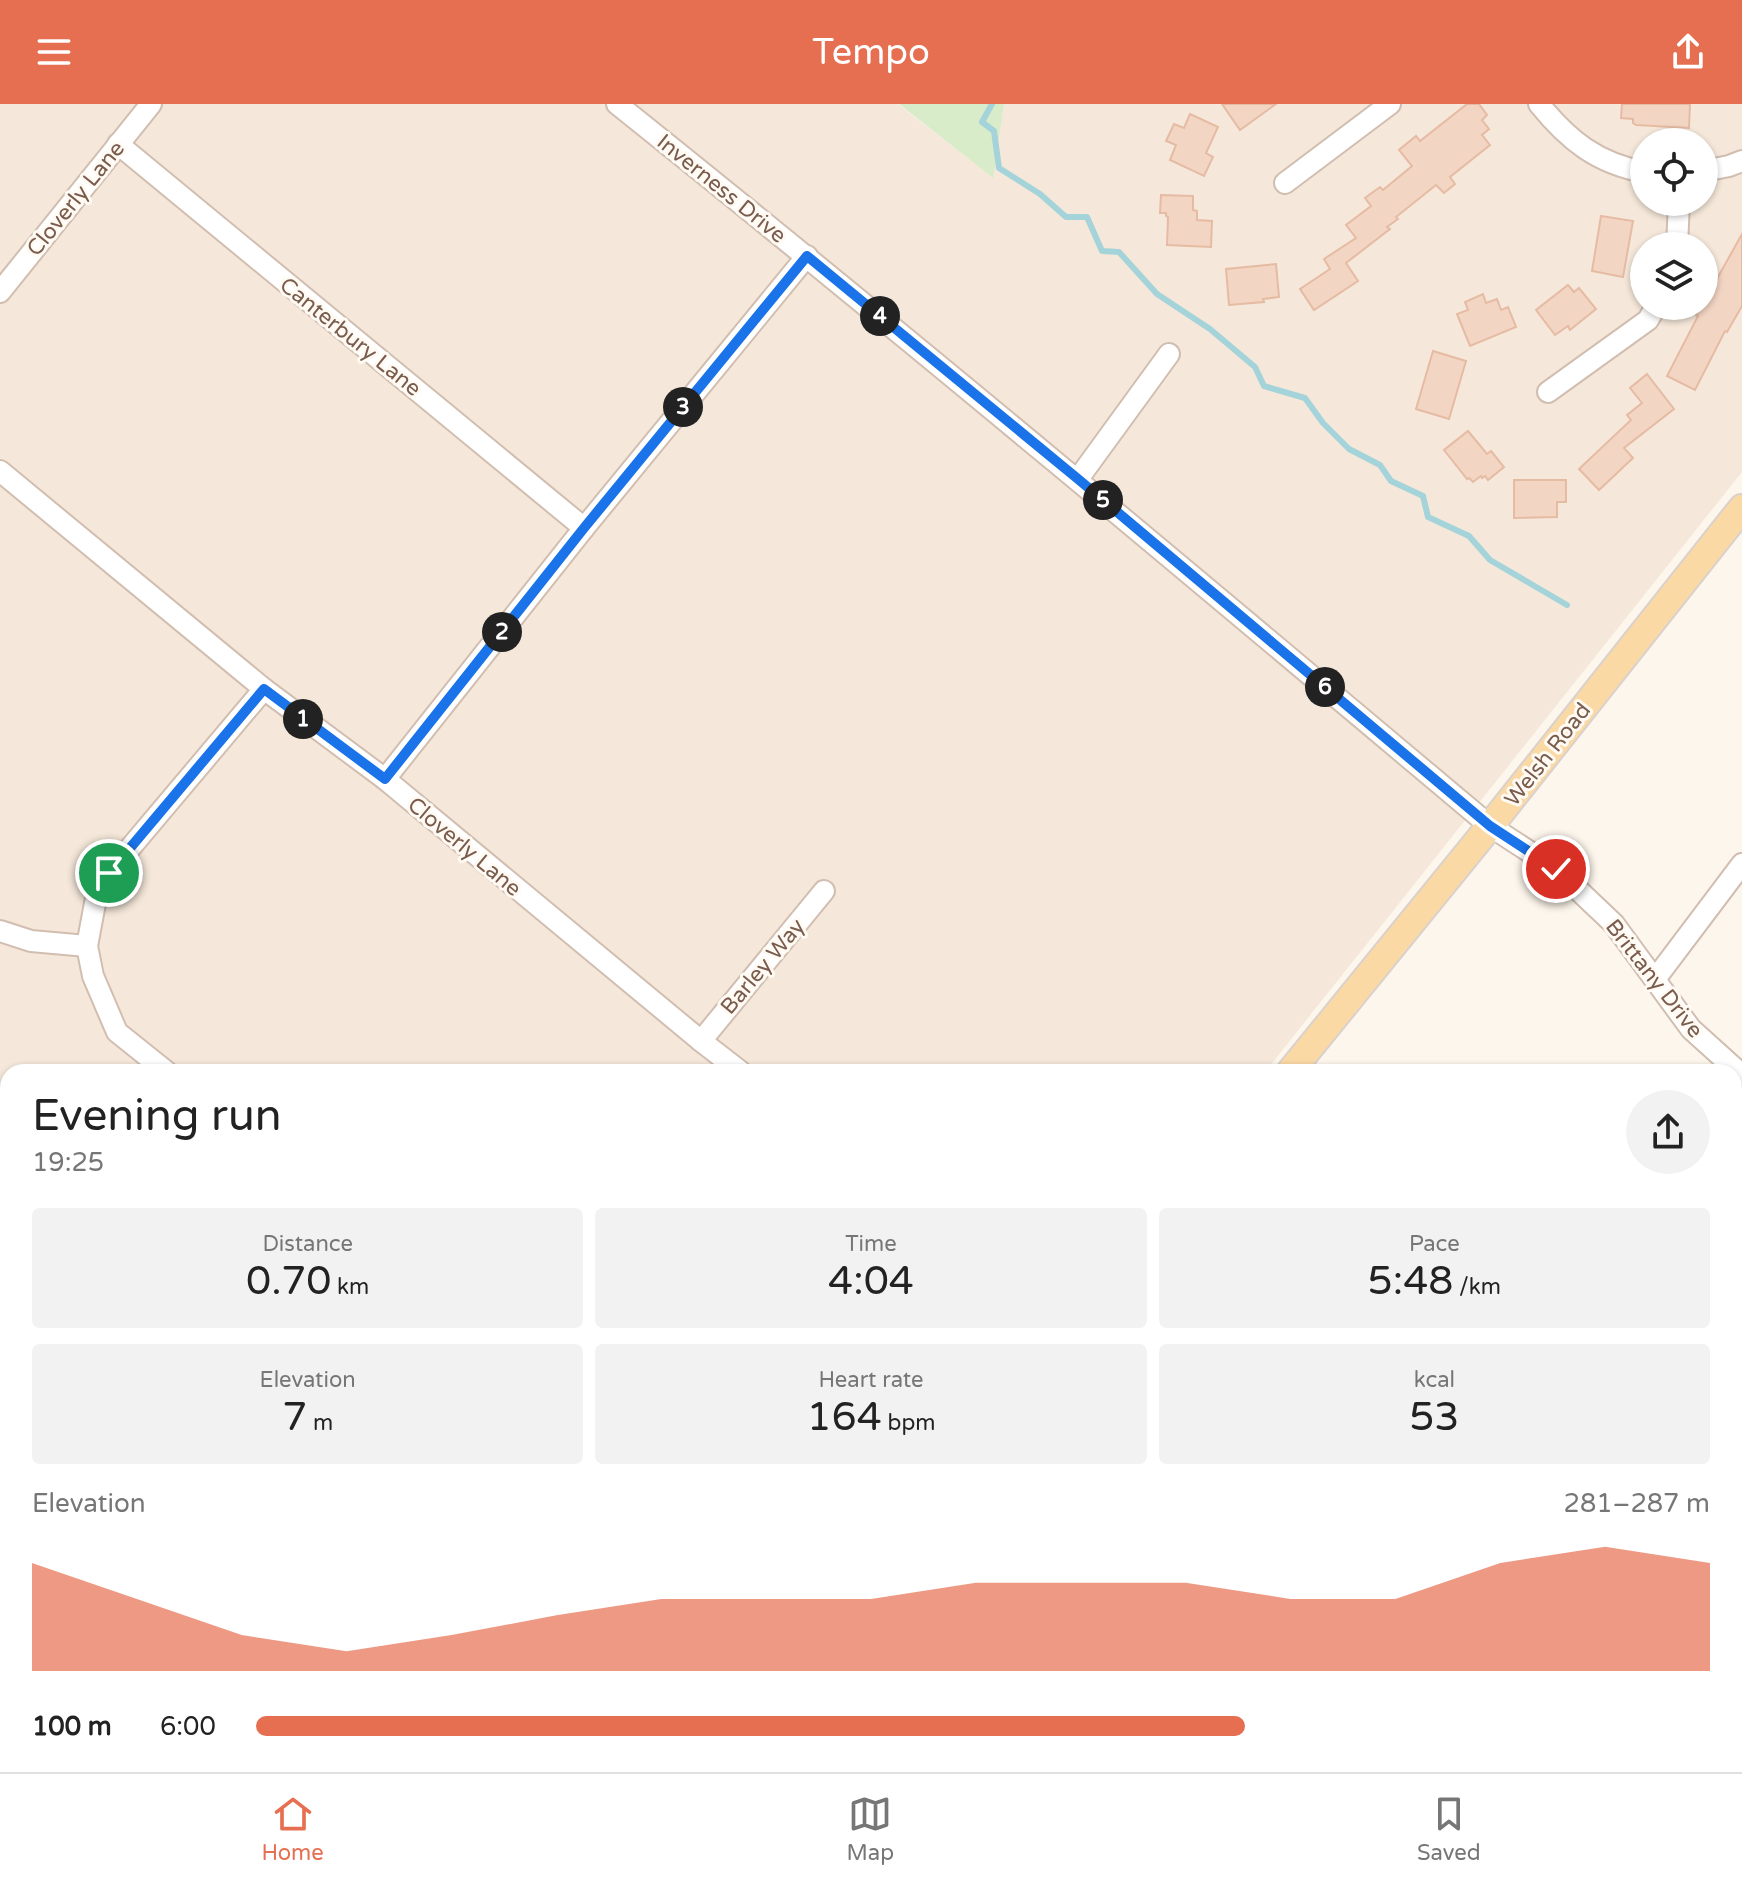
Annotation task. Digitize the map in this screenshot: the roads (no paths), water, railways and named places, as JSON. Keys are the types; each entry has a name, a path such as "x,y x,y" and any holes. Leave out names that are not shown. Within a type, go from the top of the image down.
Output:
{"main road":[{"name":"Welsh Road","path":"1297,1064 1742,508"}],"street":[{"name":"Cloverly Lane","path":"0,292 151,104"},
{"name":"Inverness Drive","path":"617,104 1078,479 1490,826"},
{"path":"1285,183 1390,104"},
{"path":"1539,104 1554,123 1586,150 1630,168"},
{"name":"Canterbury Lane","path":"118,144 584,528"},
{"path":"1718,167 1742,161"},
{"path":"385,779 584,528 807,256"},
{"path":"1548,392 1648,320"},
{"path":"1078,479 1169,354"},
{"name":"Cloverly Lane","path":"0,471 264,689 385,779 731,1064"},
{"path":"157,1064 117,1032 93,976 87,946 96,898 109,873 264,689"},
{"name":"Brittany Drive","path":"1490,826 1556,869 1614,924 1691,1029 1730,1064"},
{"path":"1656,978 1742,864"},
{"name":"Barley Way","path":"701,1041 824,891"},
{"path":"0,931 31,941 87,946"}],"waterway":[{"path":"992,104 982,122 994,131 999,168 1040,194 1066,217 1087,217 1102,251 1119,252 1157,294 1210,329 1255,367 1264,386 1305,398 1323,423 1349,449 1380,465 1391,481 1423,496 1428,517 1469,536 1490,560 1567,605"}]}
